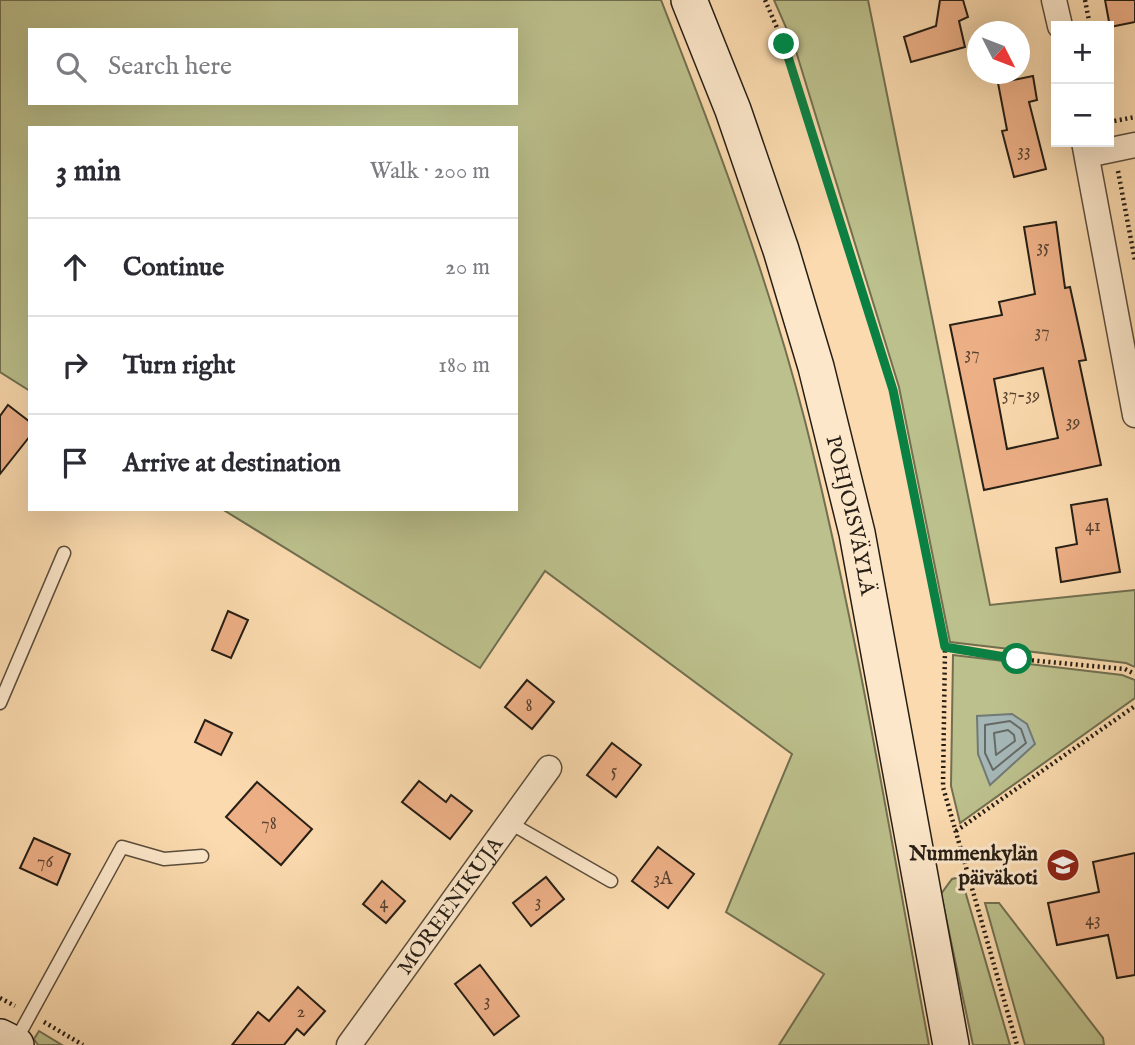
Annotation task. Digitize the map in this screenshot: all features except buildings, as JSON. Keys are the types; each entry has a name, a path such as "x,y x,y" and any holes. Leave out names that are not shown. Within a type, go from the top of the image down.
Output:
{"street":[{"name":"POHJOISVÄYLÄ","path":"689,0 733,110 781,250 819,380 857,533 951,1045"},
{"path":"1054,0 1059,21"},
{"path":"1124,147 1085,148 1135,415"},
{"name":"MOREENIKUJA","path":"349,1045 549,768"}],"lane":[{"path":"0,703 64,553"},
{"path":"510,823 611,881"},
{"path":"10,1042 122,847 164,859 202,856"}],"path":[{"path":"765,0 784,44 893,390 945,647 943,786 1017,1045"},
{"path":"1085,0 1089,21"},
{"path":"1114,121 1135,117"},
{"path":"1124,147 1135,261"},
{"path":"945,647 1017,659 1125,669 1135,674"},
{"path":"956,831 1135,706"}],"green space":[{"path":"0,0 661,0 721,156 757,261 805,421 857,654 929,1045 779,1045 824,974 726,912 792,754 545,571 480,668 225,511 518,511 518,126 28,126 28,390 0,372"},
{"path":"774,0 868,0 990,605 1135,590 1135,667 1126,663 950,642 899,387 795,48"},
{"path":"953,655 1122,675 1135,680 1135,698 960,823 951,786"},
{"path":"961,877 1010,1045 973,1045 941,894 952,879"},
{"path":"985,903 999,903 1103,1038 1104,1045 1025,1045"},
{"path":"39,1031 62,1045 38,1045 34,1039"}],"water":[{"path":"1012,714 1027,724 1035,744 990,785 978,754 977,716"}],"place":[{"name":"Nummenkylän päiväkoti","path":"1063,865"}],"route":[{"path":"784,44 893,390 945,647 1017,659"}]}
